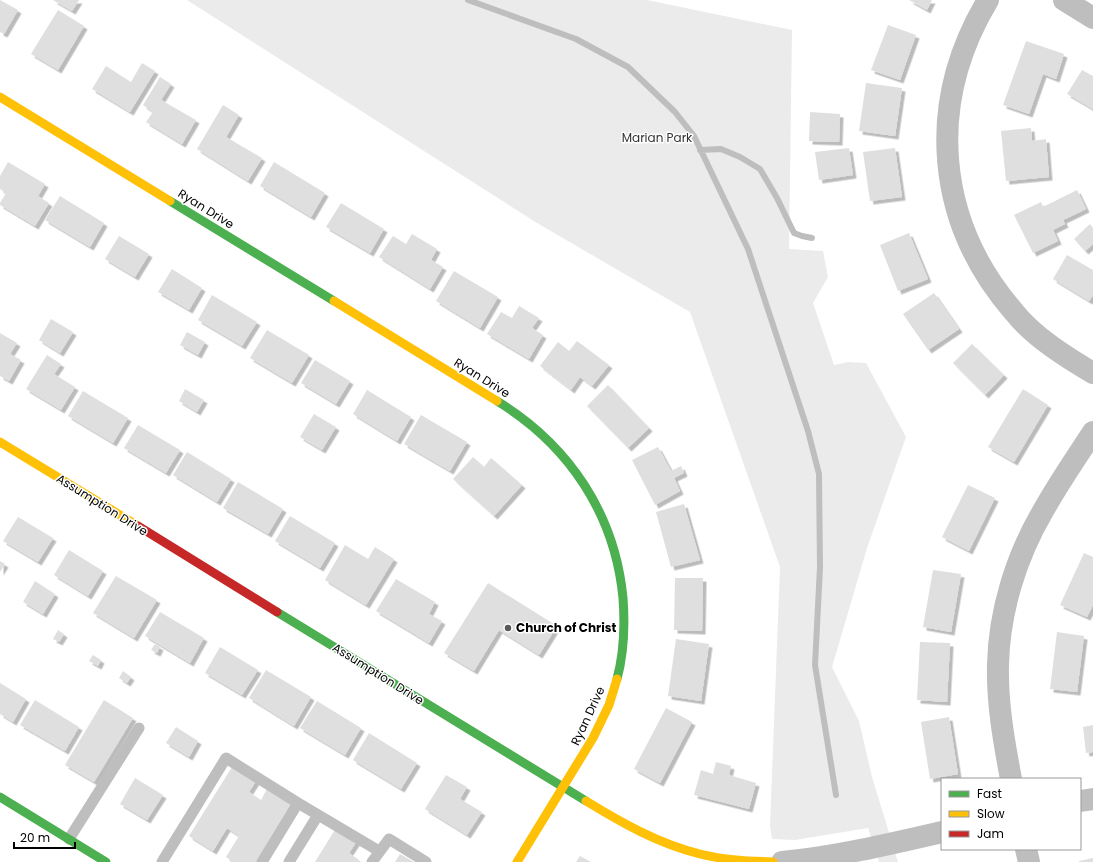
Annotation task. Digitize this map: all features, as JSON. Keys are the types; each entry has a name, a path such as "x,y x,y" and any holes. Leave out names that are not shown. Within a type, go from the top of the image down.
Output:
{"street":[{"path":"988,0 968,38 958,66 951,96 947,155 950,181 956,208 965,233 977,258 993,285 1014,313 1066,356 1093,373"},
{"path":"1064,0 1093,18"},
{"name":"Ryan Drive","path":"0,97 508,408 531,425 554,446 575,471 592,495 604,518 614,545 620,570 624,630 621,663 614,693 601,722 518,862"},
{"path":"1011,778 1002,733 998,665 1000,634 1006,603 1025,548 1039,518 1093,432"},
{"name":"Assumption Drive","path":"0,442 610,816 662,842 690,851 748,861 773,862"},
{"path":"0,797 106,862"},
{"path":"1081,801 1093,799"},
{"path":"782,862 811,860 841,855 941,832"},
{"path":"1026,850 1029,862"}],"lane":[{"path":"69,839 139,728"},
{"path":"162,862 226,758 379,852"},
{"path":"262,862 298,803"},
{"path":"289,862 318,815"},
{"path":"372,862 389,839 426,862"}],"green space":[{"name":"Marian Park","path":"187,0 647,0 792,30 789,249 823,251 828,277 813,303 834,365 848,362 866,363 906,437 867,548 832,667 859,721 872,777 898,862 879,862 868,828 795,840 772,839 770,826 780,567 690,312 537,223"}],"building":[{"path":"0,0 18,10 4,34 0,32"},
{"path":"53,0 79,0 72,11"},
{"path":"909,0 932,0 927,10"},
{"path":"58,10 84,26 58,70 31,54"},
{"path":"888,25 916,35 900,80 871,70"},
{"path":"1026,41 1064,54 1056,79 1043,74 1029,114 1003,105"},
{"path":"142,63 155,71 130,112 92,89 106,66 131,82"},
{"path":"1082,70 1093,76 1093,109 1067,94"},
{"path":"160,77 171,84 161,100 196,120 182,144 146,122 153,112 143,105"},
{"path":"866,83 902,88 895,136 859,131"},
{"path":"223,105 239,115 226,137 262,158 248,181 197,149"},
{"path":"810,112 840,114 839,142 809,141"},
{"path":"1031,128 1032,141 1046,139 1049,177 1006,181 1001,131"},
{"path":"849,148 853,175 819,180 815,152"},
{"path":"895,148 902,197 870,201 863,152"},
{"path":"8,162 45,184 38,196 49,203 35,226 0,205 6,193 0,189 0,176"},
{"path":"274,162 325,193 311,217 260,186"},
{"path":"1077,190 1086,209 1063,220 1065,224 1053,230 1058,241 1033,253 1014,215 1041,202 1043,207"},
{"path":"60,196 104,223 90,247 45,220"},
{"path":"341,203 384,229 370,253 326,227"},
{"path":"1090,224 1093,228 1093,244 1085,251 1074,239"},
{"path":"909,233 928,279 898,291 880,245"},
{"path":"412,234 437,249 431,260 443,267 430,289 379,257 393,236 406,244"},
{"path":"119,236 149,254 135,277 105,259"},
{"path":"1067,255 1093,270 1093,295 1089,301 1053,279"},
{"path":"172,269 202,288 189,310 158,292"},
{"path":"454,271 498,297 480,328 436,301"},
{"path":"934,293 959,329 928,350 903,314"},
{"path":"212,295 257,322 242,346 198,320"},
{"path":"519,306 539,318 532,328 543,335 529,359 487,334 501,312 512,318"},
{"path":"51,319 73,332 60,353 39,340"},
{"path":"267,330 309,355 292,383 250,358"},
{"path":"187,332 205,342 198,355 180,345"},
{"path":"0,333 17,343 10,354 21,360 9,381 0,376"},
{"path":"577,341 609,365 592,386 580,377 571,390 540,366 558,342 569,351"},
{"path":"972,344 1004,375 985,395 953,363"},
{"path":"47,355 61,364 54,374 75,387 61,410 26,389"},
{"path":"315,360 350,381 336,404 301,383"},
{"path":"608,385 649,428 628,448 587,406"},
{"path":"185,389 204,400 197,412 179,401"},
{"path":"1023,389 1048,405 1014,462 988,447"},
{"path":"367,390 411,417 397,441 353,414"},
{"path":"83,391 128,418 113,443 68,416"},
{"path":"314,414 336,427 322,450 300,437"},
{"path":"421,415 467,442 450,471 404,444"},
{"path":"138,425 180,450 166,473 124,448"},
{"path":"658,447 671,471 681,466 684,473 674,478 680,491 655,505 632,460"},
{"path":"187,452 231,479 217,502 173,475"},
{"path":"473,457 484,467 491,458 522,485 494,516 453,479"},
{"path":"238,482 283,509 268,534 223,508"},
{"path":"968,485 995,498 969,551 942,537"},
{"path":"684,504 700,560 671,567 656,512"},
{"path":"290,516 335,543 320,568 275,541"},
{"path":"18,517 53,538 38,562 3,541"},
{"path":"345,545 368,559 375,547 394,559 366,605 325,580"},
{"path":"69,550 103,571 88,596 54,575"},
{"path":"1084,553 1093,557 1093,605 1087,617 1060,605"},
{"path":"0,561 5,564 0,572"},
{"path":"933,570 961,574 951,632 923,627"},
{"path":"116,576 157,600 134,638 93,613"},
{"path":"675,578 703,578 702,631 674,630"},
{"path":"396,579 435,602 429,614 442,621 429,643 376,611"},
{"path":"35,581 55,594 43,614 23,602"},
{"name":"Church of Christ","path":"488,583 557,626 539,655 499,630 474,671 444,653"},
{"path":"160,612 204,638 190,663 145,636"},
{"path":"58,630 64,634 59,642 53,639"},
{"path":"1057,632 1084,636 1077,692 1050,689"},
{"path":"676,639 709,644 701,701 668,696"},
{"path":"920,642 950,643 947,702 917,700"},
{"path":"155,644 160,647 157,653 151,650"},
{"path":"220,647 258,670 242,695 205,673"},
{"path":"93,655 101,660 98,666 89,661"},
{"path":"266,670 311,697 294,726 249,698"},
{"path":"123,671 131,677 127,683 119,678"},
{"path":"0,683 26,699 13,722 0,714"},
{"path":"35,700 79,727 65,751 20,725"},
{"path":"104,700 133,718 94,782 65,765"},
{"path":"317,701 361,728 345,755 300,728"},
{"path":"666,708 692,722 660,783 634,769"},
{"path":"949,717 958,774 930,779 921,722"},
{"path":"1093,725 1093,752 1086,753 1083,727"},
{"path":"176,727 198,741 189,757 166,743"},
{"path":"369,733 417,763 401,789 353,760"},
{"path":"716,762 731,766 729,775 756,783 749,809 694,795 701,770 713,774"},
{"path":"232,767 256,781 249,792 261,800 267,789 292,804 256,862 233,862 226,857 239,836 227,828 213,851 189,836"},
{"path":"446,775 467,787 460,799 482,812 467,835 425,809"},
{"path":"135,778 163,795 147,820 120,804"},
{"path":"336,828 357,841 349,853 359,860 358,862 315,862"},
{"path":"400,854 414,862 395,862"},
{"path":"580,856 591,862 576,862"},
{"path":"1093,858 1093,862 1079,862 1079,861"}],"waterway":[{"path":"468,0 576,39 628,67 675,112 694,136 748,249 808,431 819,474 820,567 815,665 836,795"},
{"path":"700,150 721,149 740,157 760,169 777,198 794,233 812,238"}],"traffic: fast":[{"path":"170,201 334,301"},
{"path":"497,401 523,419 546,439 584,484 599,510 610,538 618,567 623,598 623,639 617,679"},
{"path":"277,612 586,801"},
{"path":"0,797 106,862"}],"traffic: slow":[{"path":"0,97 170,201"},
{"path":"334,301 497,401"},
{"path":"0,442 138,526"},
{"path":"517,862 593,738 609,705 617,679"},
{"path":"586,801 655,839 685,850 727,859 773,862"}],"traffic: jam":[{"path":"138,526 277,612"}],"place":[{"name":"Church of Christ","path":"508,628"}]}
